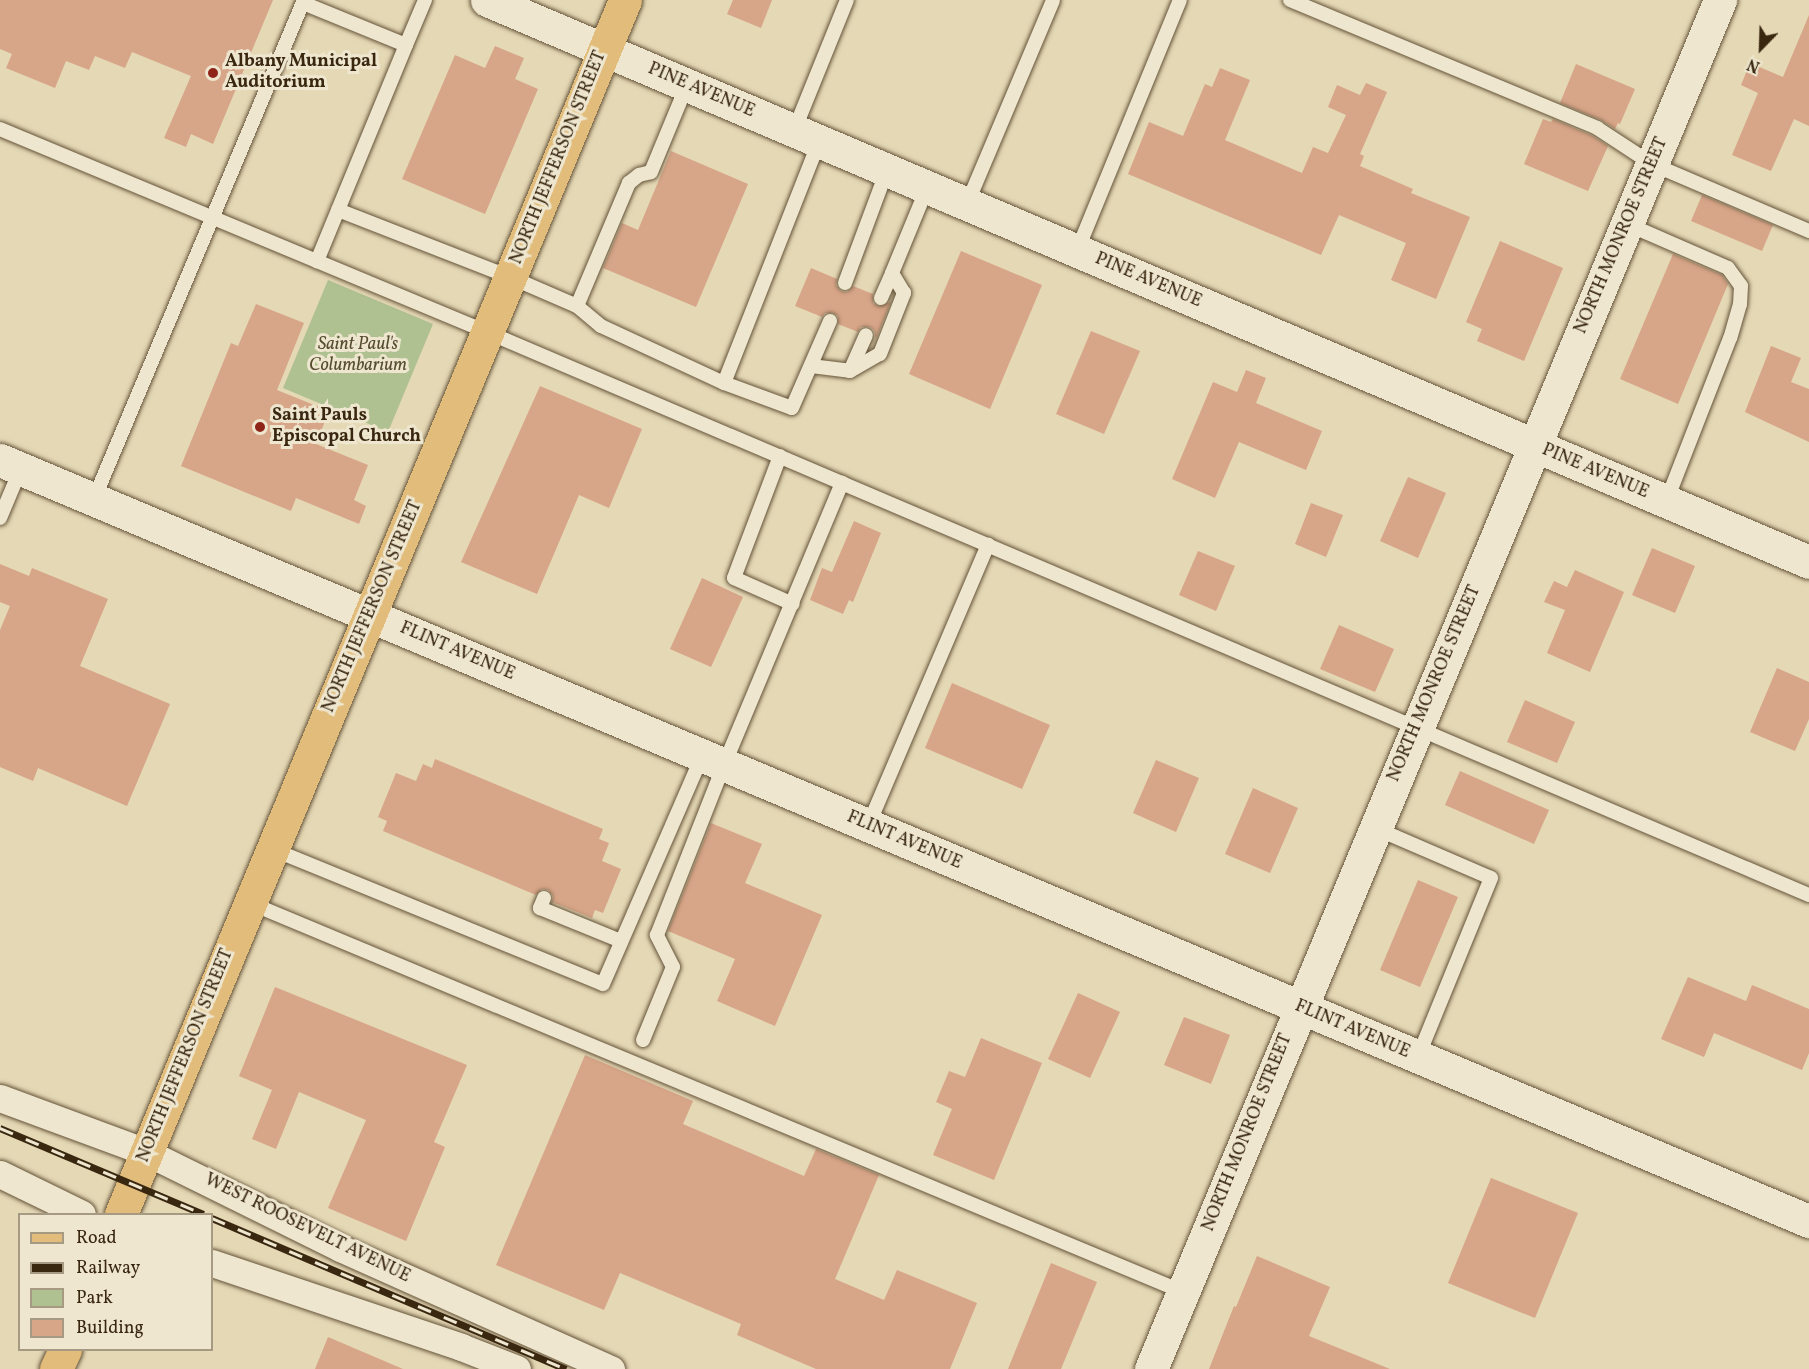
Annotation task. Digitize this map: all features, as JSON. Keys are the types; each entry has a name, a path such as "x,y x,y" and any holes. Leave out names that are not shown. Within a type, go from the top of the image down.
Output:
{"main road":[{"name":"PINE AVENUE","path":"487,0 1533,447 1809,562"},
{"name":"NORTH JEFFERSON STREET","path":"122,1213 625,0"},
{"name":"NORTH MONROE STREET","path":"1150,1369 1720,0"},
{"name":"FLINT AVENUE","path":"10,464 1809,1221"},
{"path":"56,1369 64,1351"}],"street":[{"name":"WEST ROOSEVELT AVENUE","path":"0,1098 147,1152 340,1248 611,1369"},
{"path":"0,1174 78,1213"},
{"path":"213,1263 461,1347 517,1369"}],"lane":[{"path":"318,261 425,0"},
{"path":"724,383 807,136 847,0"},
{"path":"967,204 1053,0"},
{"path":"1077,251 1180,0"},
{"path":"1290,0 1597,128 1652,164 1809,231"},
{"path":"94,499 304,2 406,45"},
{"path":"577,306 629,183 639,175 651,172 687,85"},
{"path":"0,129 488,332 1809,895"},
{"path":"845,283 887,170"},
{"path":"881,298 927,188"},
{"path":"338,210 510,277 577,306 601,326 724,383 792,408 830,321"},
{"path":"1627,224 1728,268 1741,286 1740,304 1730,338 1666,502"},
{"path":"811,366 850,371 879,354 904,293 892,273"},
{"path":"850,371 866,335"},
{"path":"780,456 734,578 793,604"},
{"path":"0,518 10,464"},
{"path":"272,849 603,984 621,941 793,604 842,483"},
{"path":"868,825 988,545"},
{"path":"643,1040 673,967 657,935 713,760"},
{"path":"1375,828 1491,878 1418,1057"},
{"path":"544,898 540,908 621,941"},
{"path":"250,903 1183,1292"}],"green space":[{"name":"Saint Paul's Columbarium","path":"328,280 433,324 388,432 283,388"}],"building":[{"name":"Albany Municipal Auditorium","path":"0,0 273,0 213,144 191,134 186,147 164,138 191,76 132,52 125,68 95,56 89,70 66,61 55,88 6,68 12,54 0,49"},
{"path":"733,0 772,0 761,28 727,14"},
{"path":"1809,15 1809,126 1794,119 1771,171 1732,155 1758,93 1741,85 1750,63 1783,77"},
{"path":"495,46 524,58 515,79 538,89 485,214 402,179 455,55 485,68"},
{"path":"1576,64 1635,89 1620,124 1618,123 1615,129 1601,120 1560,103"},
{"path":"1220,68 1250,80 1225,140 1302,173 1313,147 1328,153 1346,115 1328,107 1337,85 1360,95 1366,83 1387,92 1360,154 1364,156 1360,166 1413,189 1411,193 1470,217 1436,299 1391,280 1406,243 1339,215 1321,255 1128,174 1149,122 1183,136 1205,84 1212,87"},
{"path":"1543,119 1551,122 1553,119 1593,136 1608,146 1588,191 1524,164"},
{"path":"671,151 748,184 696,307 603,268 622,223 638,230"},
{"path":"1702,195 1773,225 1762,251 1691,221"},
{"path":"1500,241 1563,268 1524,361 1477,341 1482,329 1466,322"},
{"path":"961,251 1042,285 990,409 909,374"},
{"path":"1673,254 1722,275 1728,284 1678,404 1620,379"},
{"path":"811,268 837,279 836,285 841,291 847,292 853,286 873,294 873,303 878,306 891,302 876,339 874,330 869,327 861,327 858,332 838,324 838,316 833,313 825,313 822,317 795,306"},
{"name":"Saint Pauls Episcopal Church","path":"256,304 304,323 277,390 329,411 316,444 368,465 354,500 366,506 359,524 296,498 291,511 181,466 231,343 238,346"},
{"path":"1091,331 1140,351 1104,434 1056,414"},
{"path":"1771,346 1801,358 1791,382 1809,389 1809,442 1745,412"},
{"path":"1246,370 1266,378 1256,403 1322,431 1306,470 1239,442 1215,498 1172,479 1213,382 1237,392"},
{"path":"540,386 642,429 609,508 579,495 537,594 461,562"},
{"path":"1408,477 1446,493 1418,558 1380,541"},
{"path":"1311,503 1343,515 1326,557 1295,544"},
{"path":"854,521 881,533 853,602 849,600 843,614 810,600 822,568 832,572"},
{"path":"1652,548 1695,566 1675,613 1632,595"},
{"path":"1198,551 1235,566 1216,611 1179,595"},
{"path":"0,564 29,576 32,568 108,599 80,666 170,704 127,806 38,768 33,781 0,767 0,630 10,606 0,602"},
{"path":"1575,570 1624,592 1590,672 1547,653 1565,610 1544,602 1554,581 1567,587"},
{"path":"702,578 743,597 711,667 670,649"},
{"path":"1339,625 1394,649 1375,692 1320,669"},
{"path":"1777,668 1809,682 1809,719 1795,751 1750,732"},
{"path":"952,683 1050,725 1022,789 925,748"},
{"path":"1525,700 1575,722 1557,763 1507,742"},
{"path":"435,759 603,829 599,839 609,843 602,861 621,869 603,913 595,910 592,918 552,902 553,896 548,890 542,889 536,895 383,831 387,821 378,817 396,773 416,781 423,764 432,768"},
{"path":"1156,760 1199,778 1176,832 1133,813"},
{"path":"1460,771 1549,810 1534,844 1445,805"},
{"path":"1253,788 1298,808 1270,873 1225,854"},
{"path":"711,823 762,844 745,883 822,915 775,1026 717,1001 735,959 668,931"},
{"path":"1418,880 1458,897 1420,987 1380,970"},
{"path":"1688,977 1746,1001 1752,985 1809,1009 1809,1053 1802,1070 1714,1033 1704,1057 1661,1039"},
{"path":"275,987 467,1065 434,1142 445,1147 406,1241 328,1208 366,1120 299,1092 276,1149 252,1139 272,1090 239,1076"},
{"path":"1078,993 1120,1012 1090,1078 1048,1059"},
{"path":"1184,1017 1230,1035 1211,1084 1164,1065"},
{"path":"981,1038 1042,1063 994,1180 933,1155 952,1109 936,1102 949,1071 965,1077"},
{"path":"585,1055 693,1101 683,1124 804,1176 816,1149 879,1175 835,1279 884,1300 897,1270 977,1303 950,1369 816,1369 737,1335 741,1324 620,1273 604,1310 496,1265"},
{"path":"1491,1178 1578,1213 1535,1318 1448,1283"},
{"path":"1257,1256 1330,1287 1309,1336 1390,1369 1209,1369"},
{"path":"1051,1263 1097,1282 1061,1369 1008,1369"},
{"path":"328,1337 403,1369 315,1369"}],"railway":[{"path":"0,1128 202,1213"},
{"path":"213,1218 566,1369"}],"place":[{"name":"Albany Municipal Auditorium","path":"213,73"},
{"name":"Saint Pauls Episcopal Church","path":"260,427"}]}
